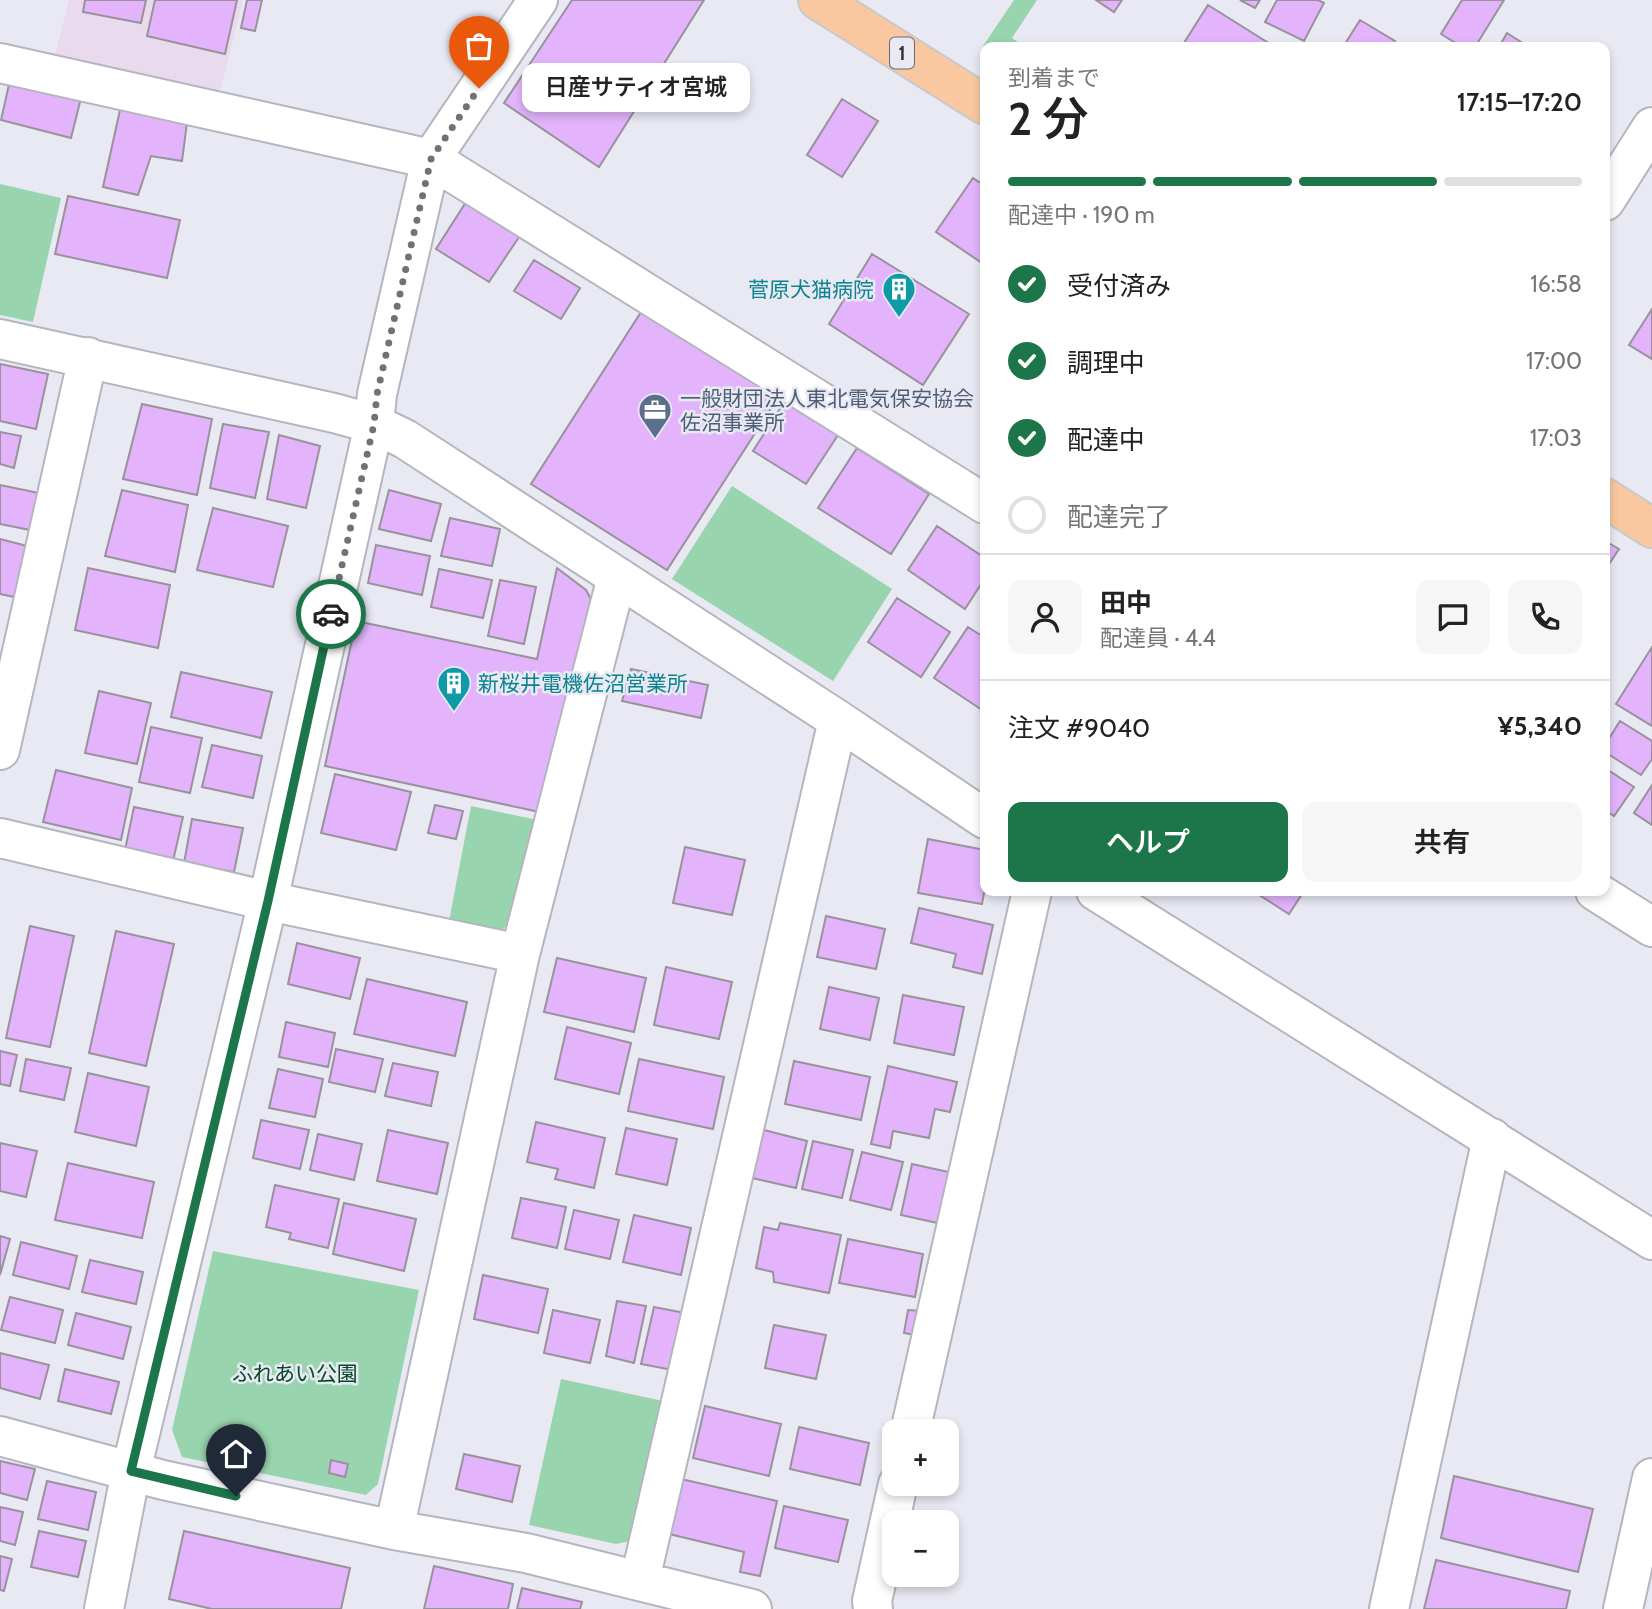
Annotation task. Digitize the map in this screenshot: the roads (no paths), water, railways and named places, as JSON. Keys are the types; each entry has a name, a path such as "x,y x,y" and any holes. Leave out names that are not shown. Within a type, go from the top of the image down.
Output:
{"main road":[{"name":"1","path":"818,0 980,102"},
{"path":"1610,501 1652,528"}],"street":[{"path":"104,1609 131,1471 268,901 374,424 377,394 431,159 538,0"},
{"path":"0,63 431,159 980,501"},
{"path":"1610,193 1652,127"},
{"path":"0,339 374,424 405,439 838,720 980,816"},
{"path":"0,750 88,357"},
{"path":"394,1530 520,954 617,577"},
{"path":"640,1580 838,720"},
{"path":"0,838 268,901 520,954"},
{"path":"913,1419 1031,896"},
{"path":"1104,896 1652,1240"},
{"path":"1603,896 1652,927"},
{"path":"1389,1609 1492,1138"},
{"path":"0,1436 271,1504 394,1530 526,1553 752,1609"},
{"path":"1623,1609 1652,1478"},
{"path":"873,1609 872,1601 895,1496"}],"place":[{"name":"日産サティオ宮城","path":"479,88"},
{"name":"菅原犬猫病院","path":"899,319"},
{"name":"一般財団法人東北電気保安協会 佐沼事業所","path":"655,440"},
{"name":"新桜井電機佐沼営業所","path":"454,713"}],"park label":[{"name":"ふれあい公園","path":"295,1373"}]}
